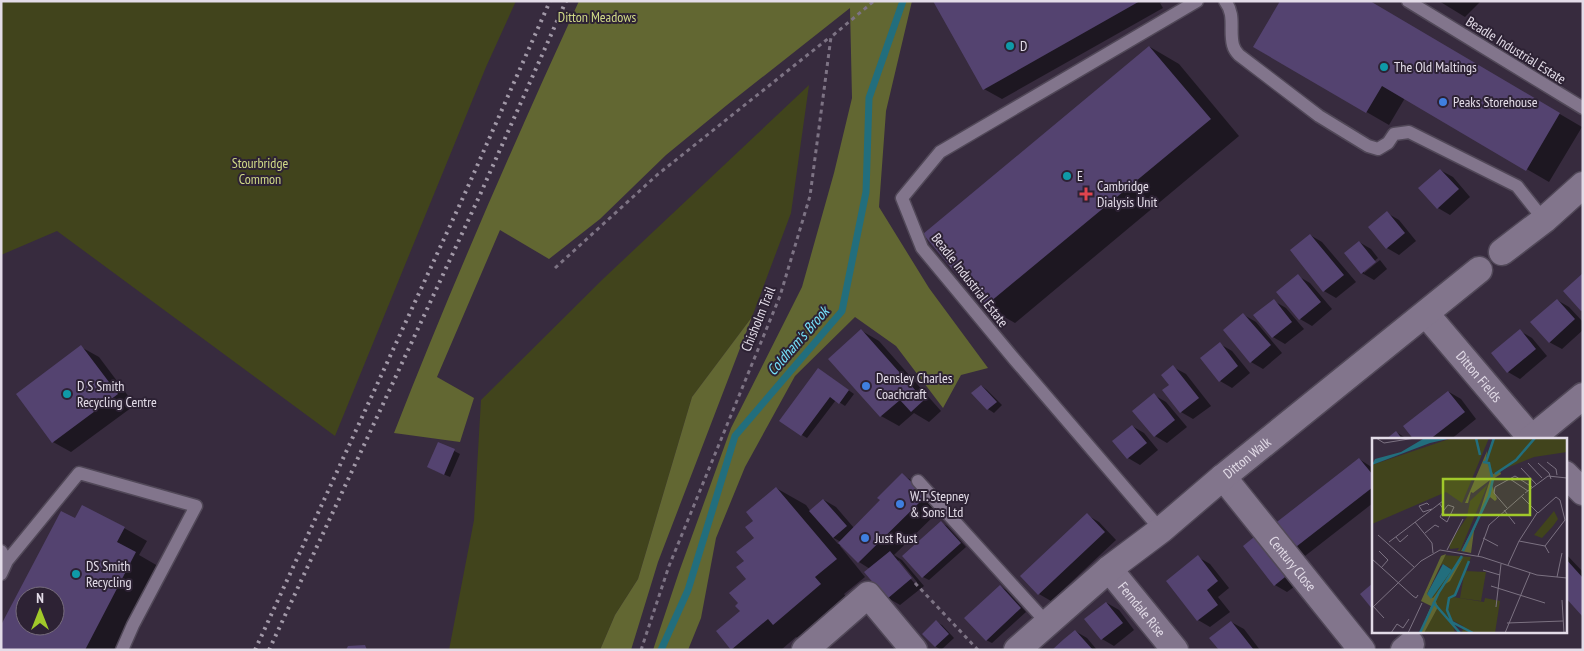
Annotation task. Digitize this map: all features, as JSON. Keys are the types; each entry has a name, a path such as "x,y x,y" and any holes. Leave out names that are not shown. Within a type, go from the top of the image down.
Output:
{"street":[{"path":"1502,252 1544,220 1583,185"},
{"name":"Ditton Walk","path":"1017,650 1109,569 1161,530 1224,476 1480,270"},
{"name":"Ditton Fields","path":"1426,314 1531,438"},
{"path":"1533,438 1583,396"},
{"path":"1566,475 1583,492"},
{"name":"Century Close","path":"1224,476 1362,650"},
{"name":"Ferndale Rise","path":"1109,569 1175,650"},
{"path":"812,648 868,595 914,650"}],"lane":[{"name":"Beadle Industrial Estate","path":"1161,530 922,248 902,198 940,152 1197,1"},
{"path":"1225,1 1229,6 1232,16 1233,47 1239,55 1319,116 1368,146 1378,149 1388,143 1394,134 1410,132 1517,186 1544,220"},
{"name":"Beadle Industrial Estate","path":"1408,1 1583,108"},
{"path":"1,574 4,556 79,473 196,506 133,625 122,650"},
{"path":"918,481 1047,623"}],"path":[{"path":"555,268 657,174 874,1"},
{"name":"Chisholm Trail","path":"641,650 669,566 780,296 810,196 831,37"},
{"path":"915,583 978,650"}],"green space":[{"name":"Stourbridge Common","path":"1,1 516,1 486,67 335,436 57,231 1,255"},
{"name":"Ditton Meadows","path":"579,1 912,1 886,111 879,207 929,288 988,368 961,375 943,408 896,346 855,317 795,376 745,467 716,538 701,618 688,650 653,650 731,428 802,287 834,173 852,98 850,8 666,155 600,219 549,259 500,230 437,377 474,398 460,442 394,433 483,215"},
{"path":"809,85 791,213 752,317 692,397 638,579 615,615 600,650 449,650 474,520 481,400 603,279"},
{"path":"752,317 658,562 631,650 600,650 615,615 638,579 692,397"}],"building":[{"name":"D","path":"933,1 1140,1 983,90"},
{"name":"The Old Maltings","path":"1280,1 1370,1 1560,113 1526,171 1382,86 1366,113 1253,47"},
{"name":"E","path":"1149,46 1211,119 984,307 923,234"},
{"path":"1440,169 1459,189 1437,209 1418,188"},
{"path":"1387,211 1405,233 1386,249 1368,227"},
{"path":"1310,234 1344,275 1323,292 1290,250"},
{"path":"1359,241 1376,262 1361,274 1344,253"},
{"path":"1583,273 1583,310 1581,311 1563,291"},
{"path":"1298,274 1321,302 1299,320 1276,292"},
{"path":"1274,299 1292,322 1272,338 1253,315"},
{"path":"1557,299 1575,319 1549,343 1530,322"},
{"path":"1243,313 1271,345 1250,363 1223,330"},
{"path":"861,329 924,400 911,412 900,400 880,417 828,359"},
{"path":"1520,329 1536,349 1507,373 1491,353"},
{"path":"1220,342 1238,366 1219,382 1200,358"},
{"name":"D S Smith Recycling Centre","path":"81,345 118,394 52,443 16,394"},
{"path":"1173,365 1199,398 1180,413 1162,390 1169,385 1161,375"},
{"path":"818,368 849,390 839,404 830,397 801,436 779,421"},
{"path":"981,385 997,402 987,410 971,393"},
{"path":"1448,391 1465,412 1432,438 1412,438 1403,426"},
{"path":"1154,393 1175,420 1154,437 1132,411"},
{"path":"1132,425 1147,443 1127,459 1112,441"},
{"path":"1396,431 1401,438 1387,438"},
{"path":"438,442 455,449 444,475 427,467"},
{"path":"1359,458 1372,474 1372,488 1292,550 1273,525"},
{"path":"902,473 926,496 858,563 838,543 880,500 877,498"},
{"path":"776,487 837,559 815,577 821,584 773,625 768,619 731,650 716,631 740,611 735,606 738,603 729,593 746,579 736,567 744,561 736,552 754,538 745,527 753,521 746,512"},
{"path":"823,499 847,526 833,538 809,511"},
{"name":"DS Smith Recycling","path":"82,505 125,527 117,542 136,552 85,650 1,650 1,625 15,598 15,636 65,636 65,586 22,586 61,511 75,518"},
{"path":"1087,513 1105,532 1038,595 1020,576"},
{"path":"941,521 961,543 922,578 902,556"},
{"path":"1259,533 1290,573 1274,586 1243,546"},
{"path":"890,551 912,578 887,599 864,572"},
{"path":"1198,555 1218,581 1207,590 1218,605 1197,621 1166,581"},
{"path":"1566,559 1583,578 1583,617 1566,598"},
{"path":"1372,584 1372,609 1360,594"},
{"path":"1000,585 1021,608 986,641 964,618"},
{"path":"1106,602 1123,623 1101,640 1084,619"},
{"path":"936,620 949,634 935,647 922,634"},
{"path":"1231,621 1254,650 1219,650 1209,638"},
{"path":"1075,630 1093,650 1052,650 1064,639"},
{"path":"365,645 367,650 346,650 348,646"}],"waterway":[{"name":"Coldham's Brook","path":"661,650 688,590 735,436 842,311 866,192 869,98 903,1"}],"railway":[{"path":"255,650 466,191 550,1"},
{"path":"269,650 479,197 566,1"}],"place":[{"name":"D","path":"1010,46"},
{"name":"The Old Maltings","path":"1384,67"},
{"name":"Peaks Storehouse","path":"1443,102"},
{"name":"E","path":"1067,176"},
{"name":"Cambridge Dialysis Unit","path":"1086,194"},
{"name":"Densley Charles Coachcraft","path":"866,386"},
{"name":"D S Smith Recycling Centre","path":"67,394"},
{"name":"W.T. Stepney & Sons Ltd","path":"900,504"},
{"name":"Just Rust","path":"865,538"},
{"name":"DS Smith Recycling","path":"76,574"}]}
